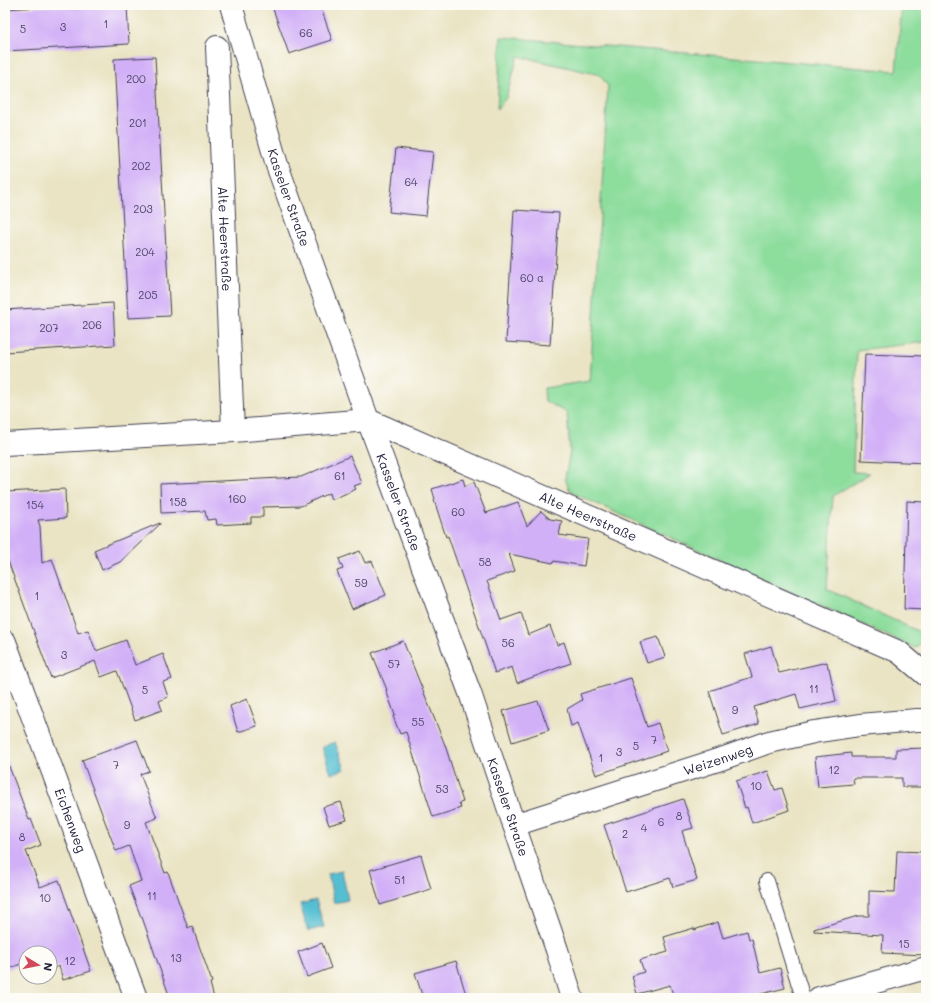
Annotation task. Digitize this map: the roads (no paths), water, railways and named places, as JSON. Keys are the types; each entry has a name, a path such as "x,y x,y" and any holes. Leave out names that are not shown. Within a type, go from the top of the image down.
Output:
{"street":[{"name":"Kasseler Straße","path":"231,5 277,166 368,420 470,693 572,998"},
{"name":"Alte Heerstraße","path":"217,47 233,431"},
{"name":"Alte Heerstraße","path":"5,444 233,431 368,420 899,652 924,669"},
{"name":"Eichenweg","path":"5,642 136,998"},
{"name":"Weizenweg","path":"514,825 724,758 769,742 814,732 860,725 926,720"},
{"path":"819,998 926,968"}],"lane":[{"path":"767,880 803,998"}],"water":[{"path":"335,742 345,769 331,774 322,747"},
{"path":"342,871 348,900 334,903 328,874"},
{"path":"316,900 324,927 308,931 300,904"}]}
